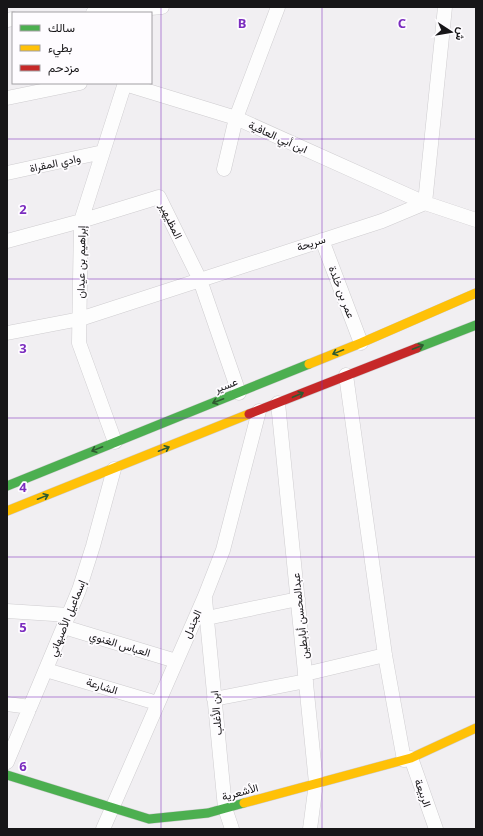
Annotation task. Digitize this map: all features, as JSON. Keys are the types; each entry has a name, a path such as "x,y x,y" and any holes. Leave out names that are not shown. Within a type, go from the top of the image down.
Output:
{"main road":[{"path":"451,304 476,293"},
{"path":"451,304 476,296"},
{"name":"عسير","path":"7,486 361,343 451,304"},
{"path":"7,511 346,375 476,325"},
{"name":"الأشعرية","path":"7,775 150,819 156,823 208,813 407,759 476,728"}],"street":[{"path":"224,169 236,118 278,7"},
{"path":"426,203 445,7"},
{"path":"108,12 152,9"},
{"path":"7,98 75,84"},
{"name":"ابن أبي العافية","path":"125,84 236,118 426,203 476,220"},
{"name":"إبراهيم بن عيدان","path":"115,442 79,343 81,221 125,84"},
{"name":"وادي المقراة","path":"7,173 103,152"},
{"name":"المظيهير","path":"7,241 81,221 159,197 200,280 239,393"},
{"name":"سريحة","path":"7,333 80,319 382,221 426,203"},
{"name":"عمر بن خلدة","path":"322,240 361,343"},
{"name":"الربيعة","path":"346,375 385,654 407,759 436,829"},
{"name":"عبدالمحسن أبابطين","path":"278,403 316,783 310,829"},
{"name":"الجندل","path":"103,829 205,596 223,550 259,411"},
{"name":"إسماعيل الأصبهاني","path":"7,762 79,590 93,546 114,469"},
{"name":"ابن الأغلب","path":"205,596 225,808 232,829"},
{"path":"207,618 298,599"},
{"name":"العباس الغنوي","path":"7,611 66,621 176,661"},
{"path":"214,699 306,677 385,654"},
{"name":"الشارعة","path":"46,670 157,703"},
{"path":"7,704 30,706"}],"traffic: fast":[{"path":"417,348 476,325"},
{"path":"7,486 309,364"},
{"path":"7,775 149,819 208,813 244,803"}],"traffic: slow":[{"path":"309,364 476,293"},
{"path":"7,511 249,414"},
{"path":"244,803 411,758 476,728"}],"traffic: jam":[{"path":"249,414 417,348"}]}
